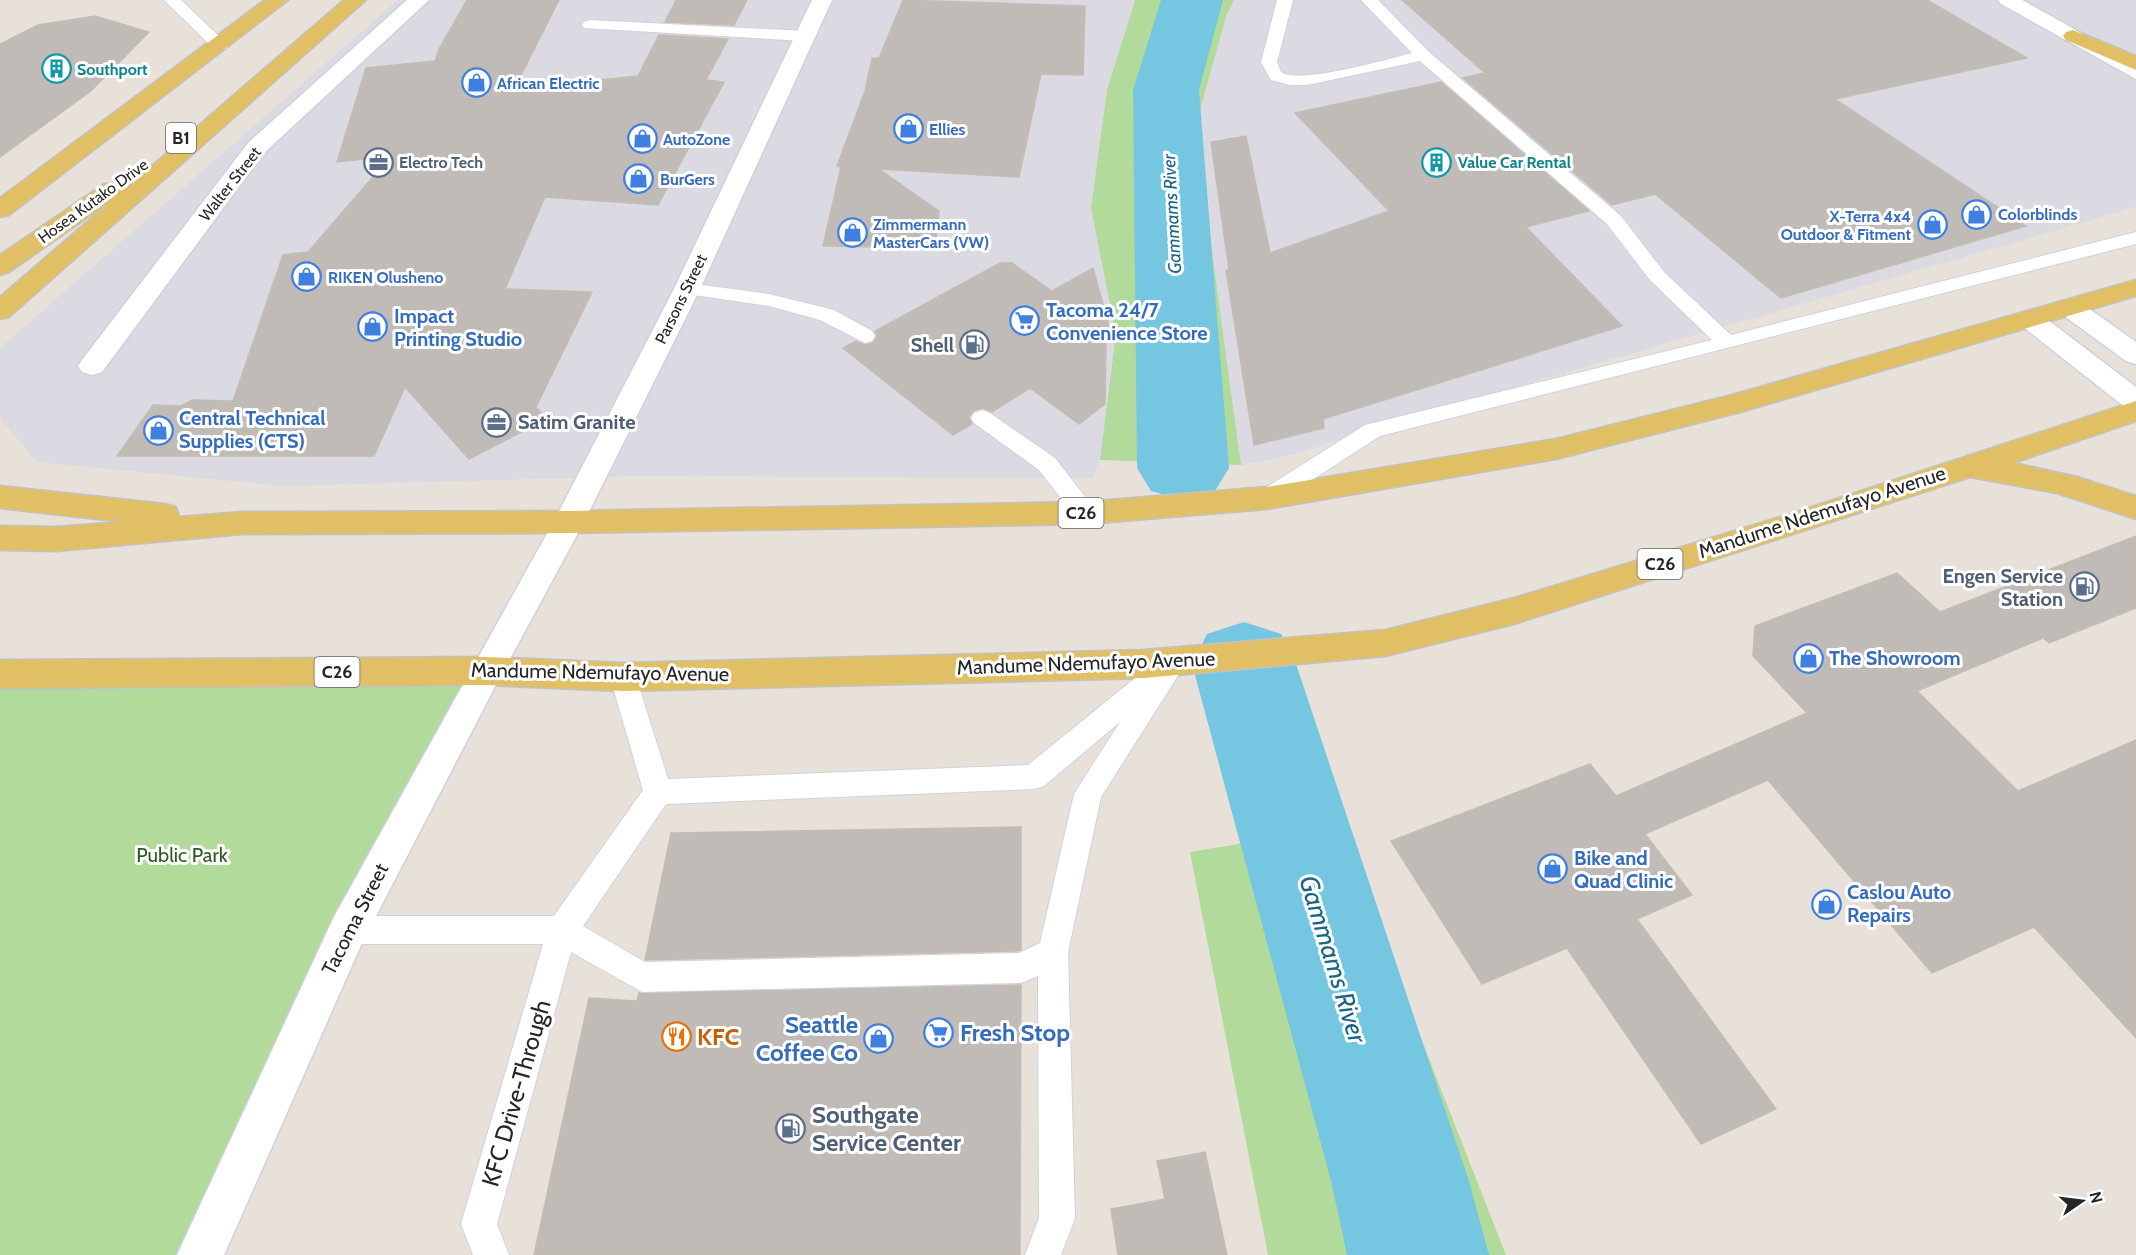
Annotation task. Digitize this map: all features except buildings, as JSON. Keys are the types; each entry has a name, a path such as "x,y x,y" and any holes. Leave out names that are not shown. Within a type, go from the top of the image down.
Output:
{"main road":[{"name":"B1","path":"0,210 113,127 278,0"},
{"name":"Hosea Kutako Drive","path":"0,267 82,211 185,134 355,0"},
{"path":"0,311 355,0"},
{"path":"2073,36 2136,64"},
{"path":"0,196 113,127"},
{"name":"C26","path":"0,538 56,539 242,523 569,522 1085,513 1267,498 1556,448 1734,404 2072,309 2136,288"},
{"name":"Mandume Ndemufayo Avenue","path":"0,674 486,671 623,677 1173,663 1385,643 1514,611 1814,518 2136,411"},
{"path":"1965,466 2024,473 2081,488 2136,508"},
{"path":"0,497 242,523"},
{"path":"0,681 51,674"}],"street":[{"name":"Walter Street","path":"92,366 256,148 419,0"},
{"name":"Parsons Street","path":"530,593 569,522 687,289 822,0"},
{"path":"2008,0 2136,73"},
{"path":"2072,309 2136,355"},
{"path":"2031,320 2136,401"},
{"name":"Tacoma Street","path":"200,1255 348,930 530,593"}],"lane":[{"path":"172,0 220,46"},
{"path":"1285,0 1269,62 1279,78 1293,81 1316,79 1424,55"},
{"path":"1369,0 1424,55 1614,220 1657,276 1727,344"},
{"path":"590,25 805,36"},
{"path":"1267,498 1373,430 1727,344 2136,238"},
{"path":"687,289 769,300 827,315 865,336"},
{"path":"982,418 1047,464 1085,513"},
{"path":"623,677 658,792 1034,777 1173,663"},
{"path":"1043,1255 1057,1218 1053,952 1088,794 1173,663"},
{"name":"KFC Drive-Through","path":"491,1255 479,1224 562,930 658,792"},
{"path":"348,930 562,930 642,976 1021,968 1053,952"}],"shaded area":[{"path":"398,0 1135,0 1107,90 1091,208 1116,334 1100,460 1093,478 640,476 283,486 37,462 3,422 0,414 0,348"},
{"path":"1234,0 2136,0 2136,207 1372,429 1296,454 1241,465 1195,126 1226,17"}],"green space":[{"path":"1135,0 1234,0 1226,17 1195,127 1241,465 1100,460 1116,334 1091,208 1107,90"},
{"name":"Public Park","path":"486,671 200,1255 0,1255 0,688 51,674"},
{"path":"1338,827 1506,1255 1268,1255 1190,852"}],"waterway":[{"name":"Gammams River","path":"1183,468 1166,90 1192,0"},
{"name":"Gammams River","path":"1244,664 1400,1181 1418,1255"}],"place":[{"name":"Southport","path":"56,69"},
{"name":"African Electric","path":"476,83"},
{"name":"Ellies","path":"908,129"},
{"name":"AutoZone","path":"642,139"},
{"name":"Electro Tech","path":"378,162"},
{"name":"Value Car Rental","path":"1437,162"},
{"name":"BurGers","path":"639,179"},
{"name":"Colorblinds","path":"1977,214"},
{"name":"X-Terra 4x4 Outdoor & Fitment","path":"1932,225"},
{"name":"Zimmermann MasterCars (VW)","path":"852,233"},
{"name":"RIKEN Olusheno","path":"307,277"},
{"name":"Tacoma 24/7 Convenience Store","path":"1025,321"},
{"name":"Impact Printing Studio","path":"373,327"},
{"name":"Shell","path":"975,345"},
{"name":"Satim Granite","path":"497,422"},
{"name":"Central Technical Supplies (CTS)","path":"158,430"},
{"name":"Engen Service Station","path":"2084,587"},
{"name":"The Showroom","path":"1808,658"},
{"name":"Bike and Quad Clinic","path":"1553,869"},
{"name":"Caslou Auto Repairs","path":"1826,904"},
{"name":"Fresh Stop","path":"939,1032"},
{"name":"KFC","path":"676,1036"},
{"name":"Seattle Coffee Co","path":"879,1038"},
{"name":"Southgate Service Center","path":"791,1128"}]}
